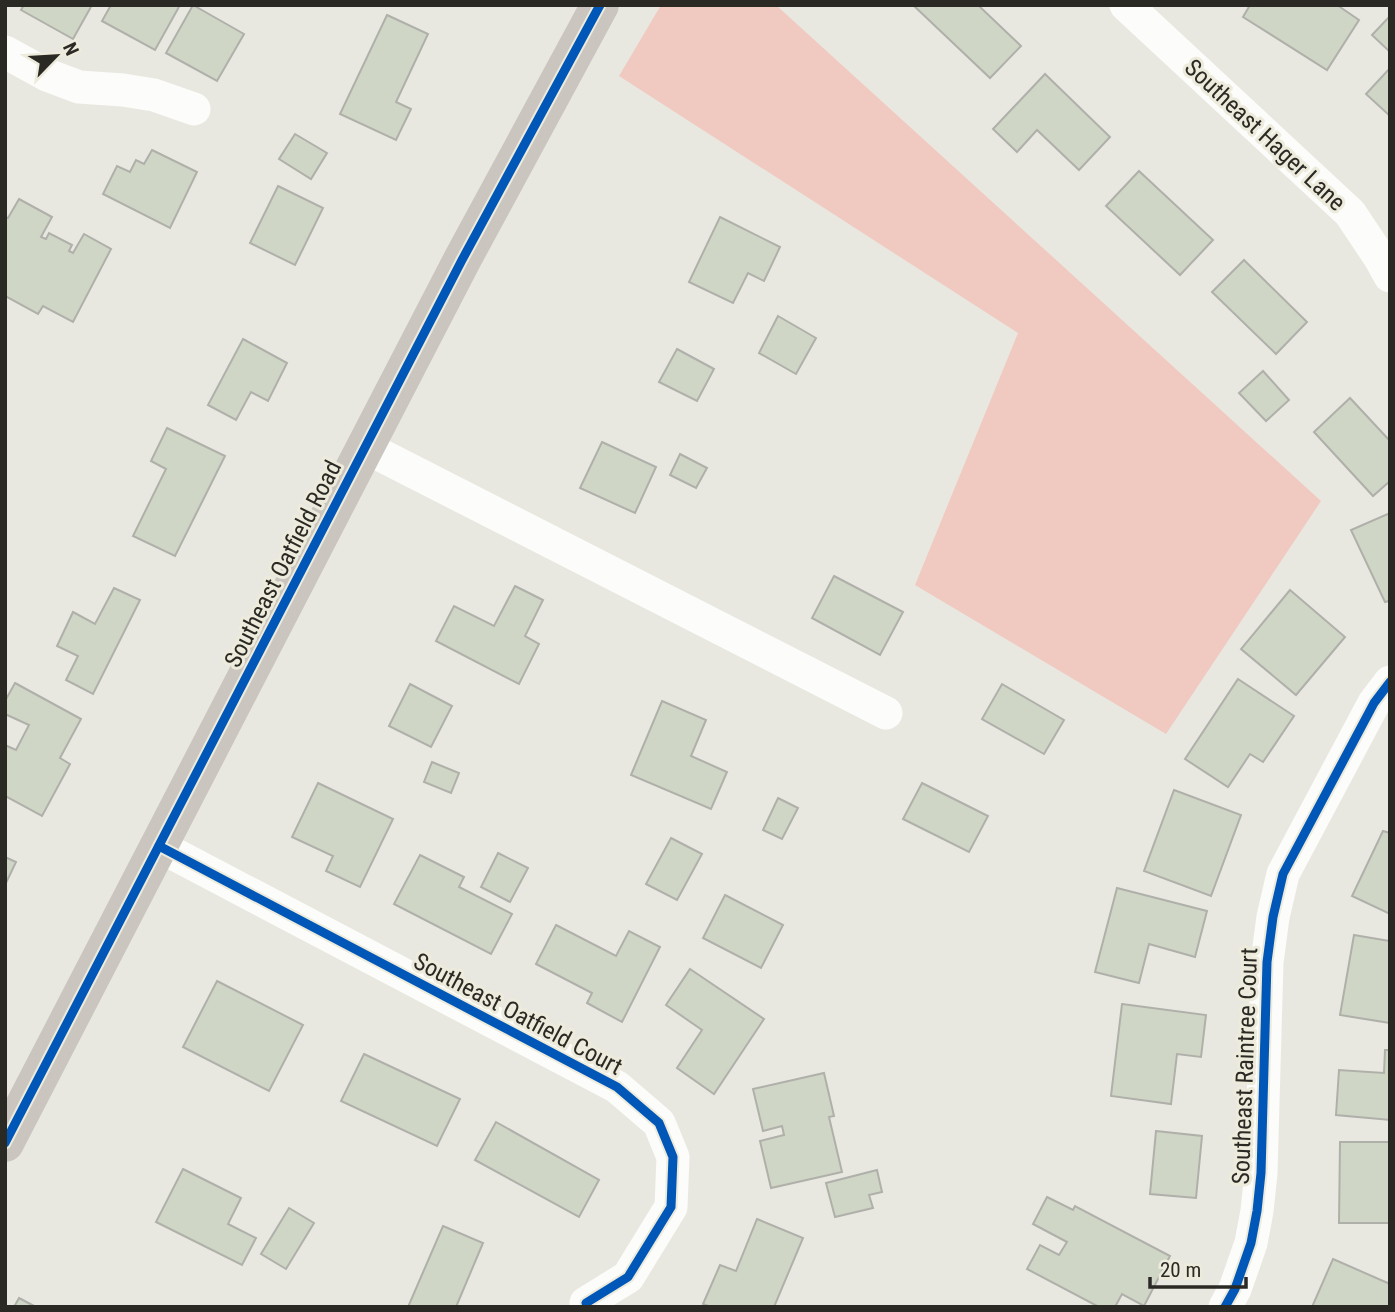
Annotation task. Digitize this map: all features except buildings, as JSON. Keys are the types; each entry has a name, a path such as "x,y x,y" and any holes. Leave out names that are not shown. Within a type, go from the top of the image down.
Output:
{"main road":[{"name":"Southeast Oatfield Road","path":"5,1143 462,260 600,5"}],"street":[{"name":"Southeast Hager Lane","path":"1126,5 1350,213 1390,276"},
{"path":"5,52 47,75 79,87 154,95 194,108"},
{"path":"365,447 886,713"},
{"name":"Southeast Raintree Court","path":"1225,1307 1251,1243 1257,1211 1261,1173 1267,962 1273,917 1283,874 1374,703 1390,682"},
{"name":"Southeast Oatfield Court","path":"159,846 617,1087 659,1123 673,1157 671,1207 628,1277 586,1303"}],"shaded area":[{"path":"661,5 776,5 1321,501 1166,734 915,585 1018,333 619,76"}],"cycle path":[{"path":"5,1143 462,260 600,5"},
{"path":"1225,1307 1235,1289 1251,1243 1257,1211 1261,1173 1267,962 1273,917 1283,874 1374,703 1390,682"},
{"path":"159,846 617,1087 659,1123 673,1157 671,1207 628,1277 586,1303"}]}
